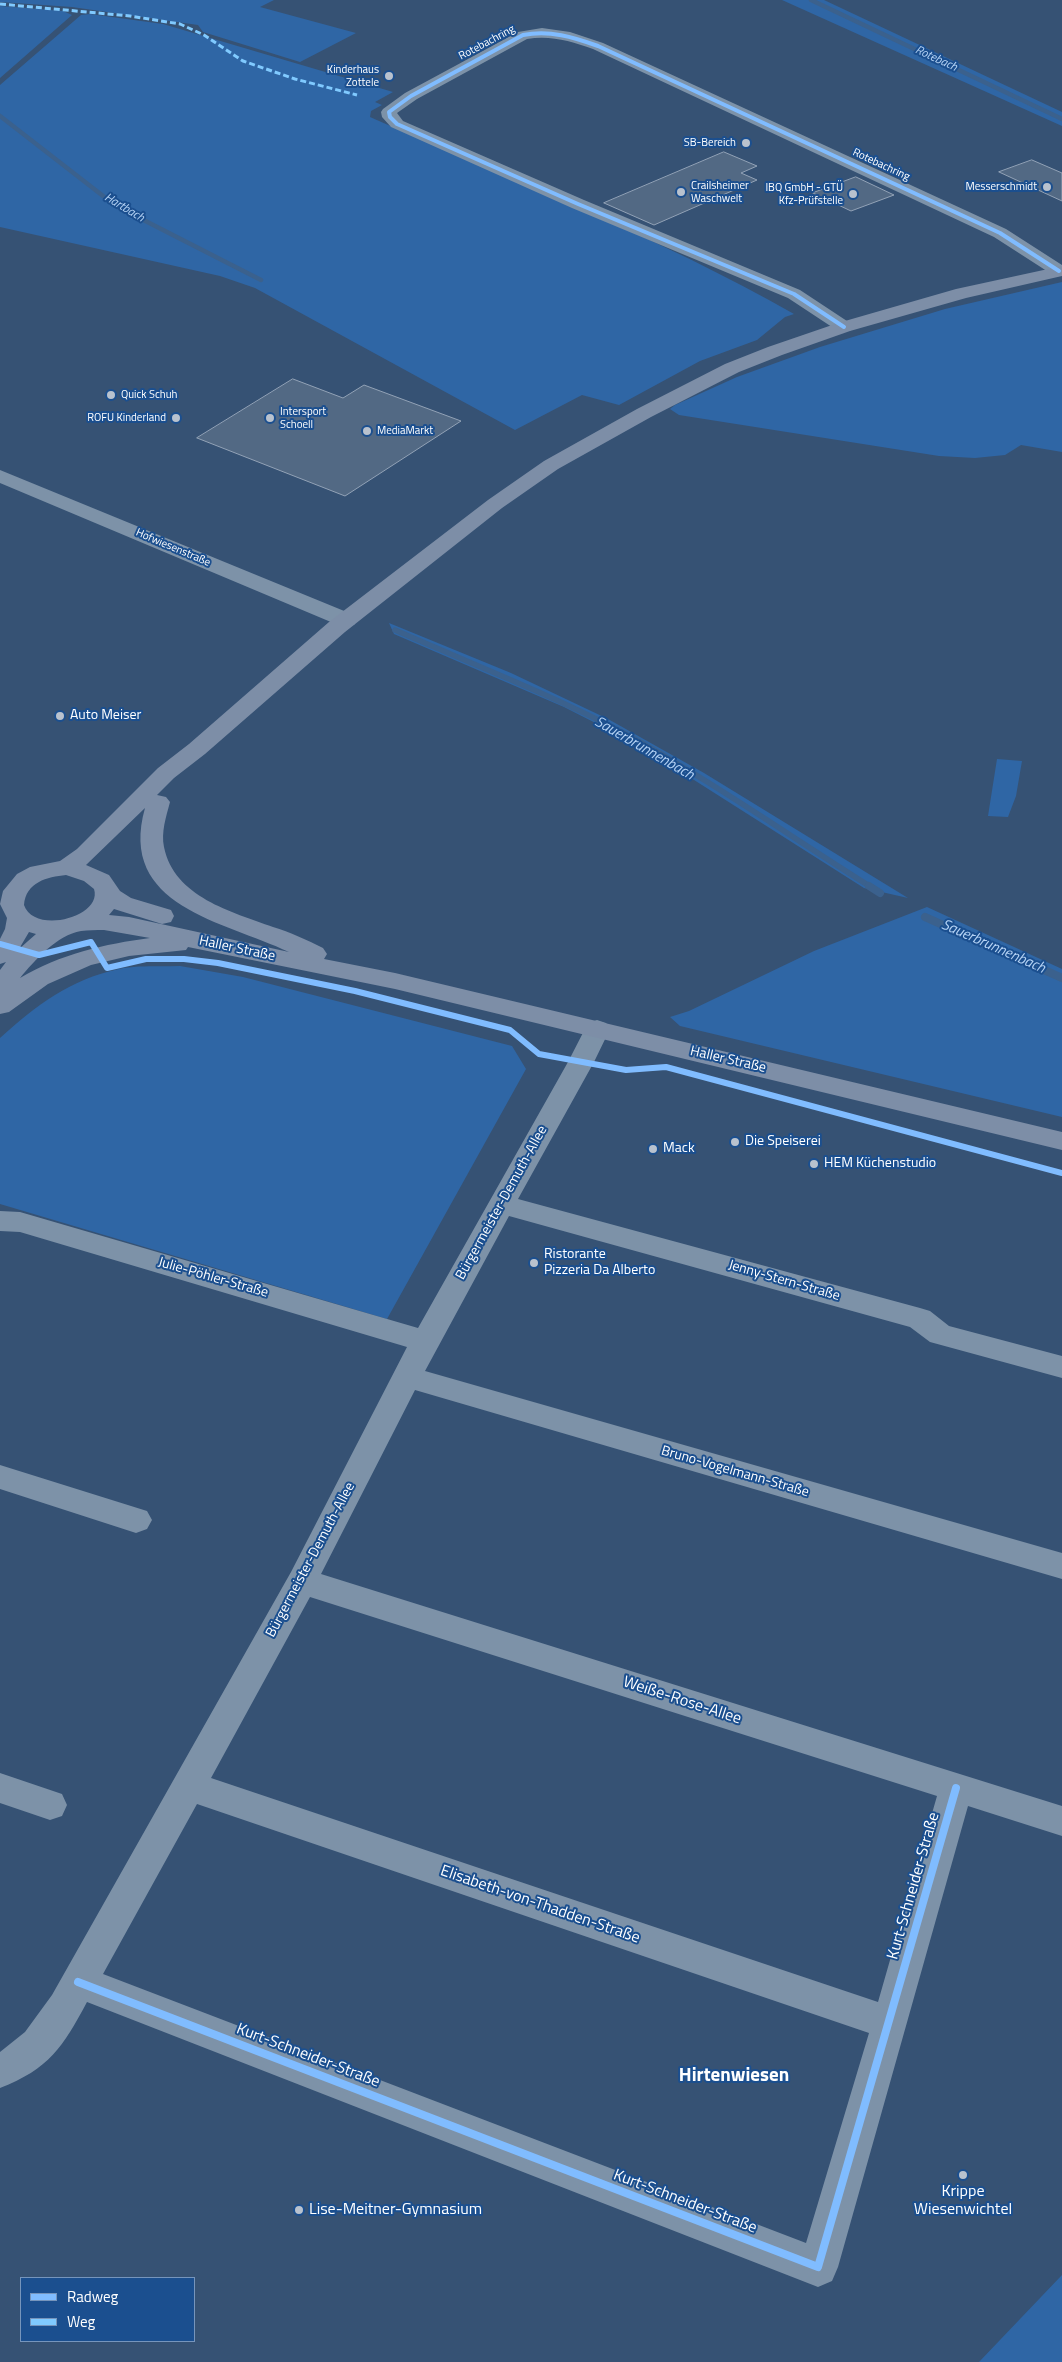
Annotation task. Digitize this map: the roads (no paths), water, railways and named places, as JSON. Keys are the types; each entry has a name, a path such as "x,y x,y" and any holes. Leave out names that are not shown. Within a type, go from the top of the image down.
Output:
{"main road":[{"path":"66,868 85,854 166,773 197,749 346,620 495,504 551,465 596,438 732,368 774,351 844,327 962,293 1061,271"},
{"path":"0,986 27,952 40,941 100,911 105,903 102,866 112,851 158,802 197,749"},
{"path":"158,802 151,820 150,839 154,858 162,874 176,891 210,912 237,924 264,932 338,965"},
{"path":"0,956 20,926 10,905 13,893 19,885 32,876 52,869 66,868 91,873 104,886"},
{"path":"0,875 32,876"},
{"name":"Haller Straße","path":"104,886 122,903 141,910 394,981"},
{"path":"10,905 41,926 73,925"},
{"name":"Haller Straße","path":"73,925 104,922 130,925 215,945 394,981 1062,1140"},
{"path":"0,1006 32,983 58,968 99,954 155,945 215,945"}],"street":[{"name":"Rotebachring","path":"844,327 794,294 586,207 397,124 390,117 389,112 411,96 522,35 535,32 562,34 598,46 934,201 1000,233 1061,271"},
{"name":"Hofwiesenstraße","path":"0,476 346,620"},
{"name":"Bürgermeister-Demuth-Allee","path":"0,2070 12,2066 38,2046 48,2035 302,1581 425,1340 502,1204 597,1029"},
{"name":"Jenny-Stern-Straße","path":"502,1204 920,1319 940,1334 1062,1367"},
{"name":"Julie-Pöhler-Straße","path":"0,1221 20,1222 425,1340"},
{"name":"Bruno-Vogelmann-Straße","path":"407,1377 1062,1566"},
{"path":"0,1477 136,1520"},
{"name":"Weiße-Rose-Allee","path":"302,1581 1062,1821"},
{"name":"Elisabeth-von-Thadden-Straße","path":"189,1786 890,2023"},
{"path":"0,1788 50,1805"},
{"name":"Kurt-Schneider-Straße","path":"78,1982 818,2267 890,2023 956,1788"}],"waterway":[{"name":"Rotebach","path":"811,0 1062,119"},
{"name":"Hartbach","path":"0,116 116,206 261,280"},
{"name":"Sauerbrunnenbach","path":"395,630 537,691 620,731 716,787 871,887"},
{"name":"Sauerbrunnenbach","path":"869,886 880,893"},
{"name":"Sauerbrunnenbach","path":"925,917 1062,978"}],"place":[{"name":"Kinderhaus Zottele","path":"389,76"},
{"name":"SB-Bereich","path":"746,143"},
{"name":"Messerschmidt","path":"1047,187"},
{"name":"Crailsheimer Waschwelt","path":"681,192"},
{"name":"IBQ GmbH - GTÜ Kfz-Prüfstelle","path":"853,194"},
{"name":"Quick Schuh","path":"111,395"},
{"name":"ROFU Kinderland","path":"176,418"},
{"name":"Intersport Schoell","path":"270,418"},
{"name":"MediaMarkt","path":"367,431"},
{"name":"Auto Meiser","path":"60,716"},
{"name":"Die Speiserei","path":"735,1142"},
{"name":"Mack","path":"653,1149"},
{"name":"HEM Küchenstudio","path":"814,1164"},
{"name":"Ristorante Pizzeria Da Alberto","path":"534,1263"},
{"name":"Krippe Wiesenwichtel","path":"963,2175"},
{"name":"Lise-Meitner-Gymnasium","path":"299,2210"}],"district":[{"name":"Hirtenwiesen","path":"734,2076"}]}
